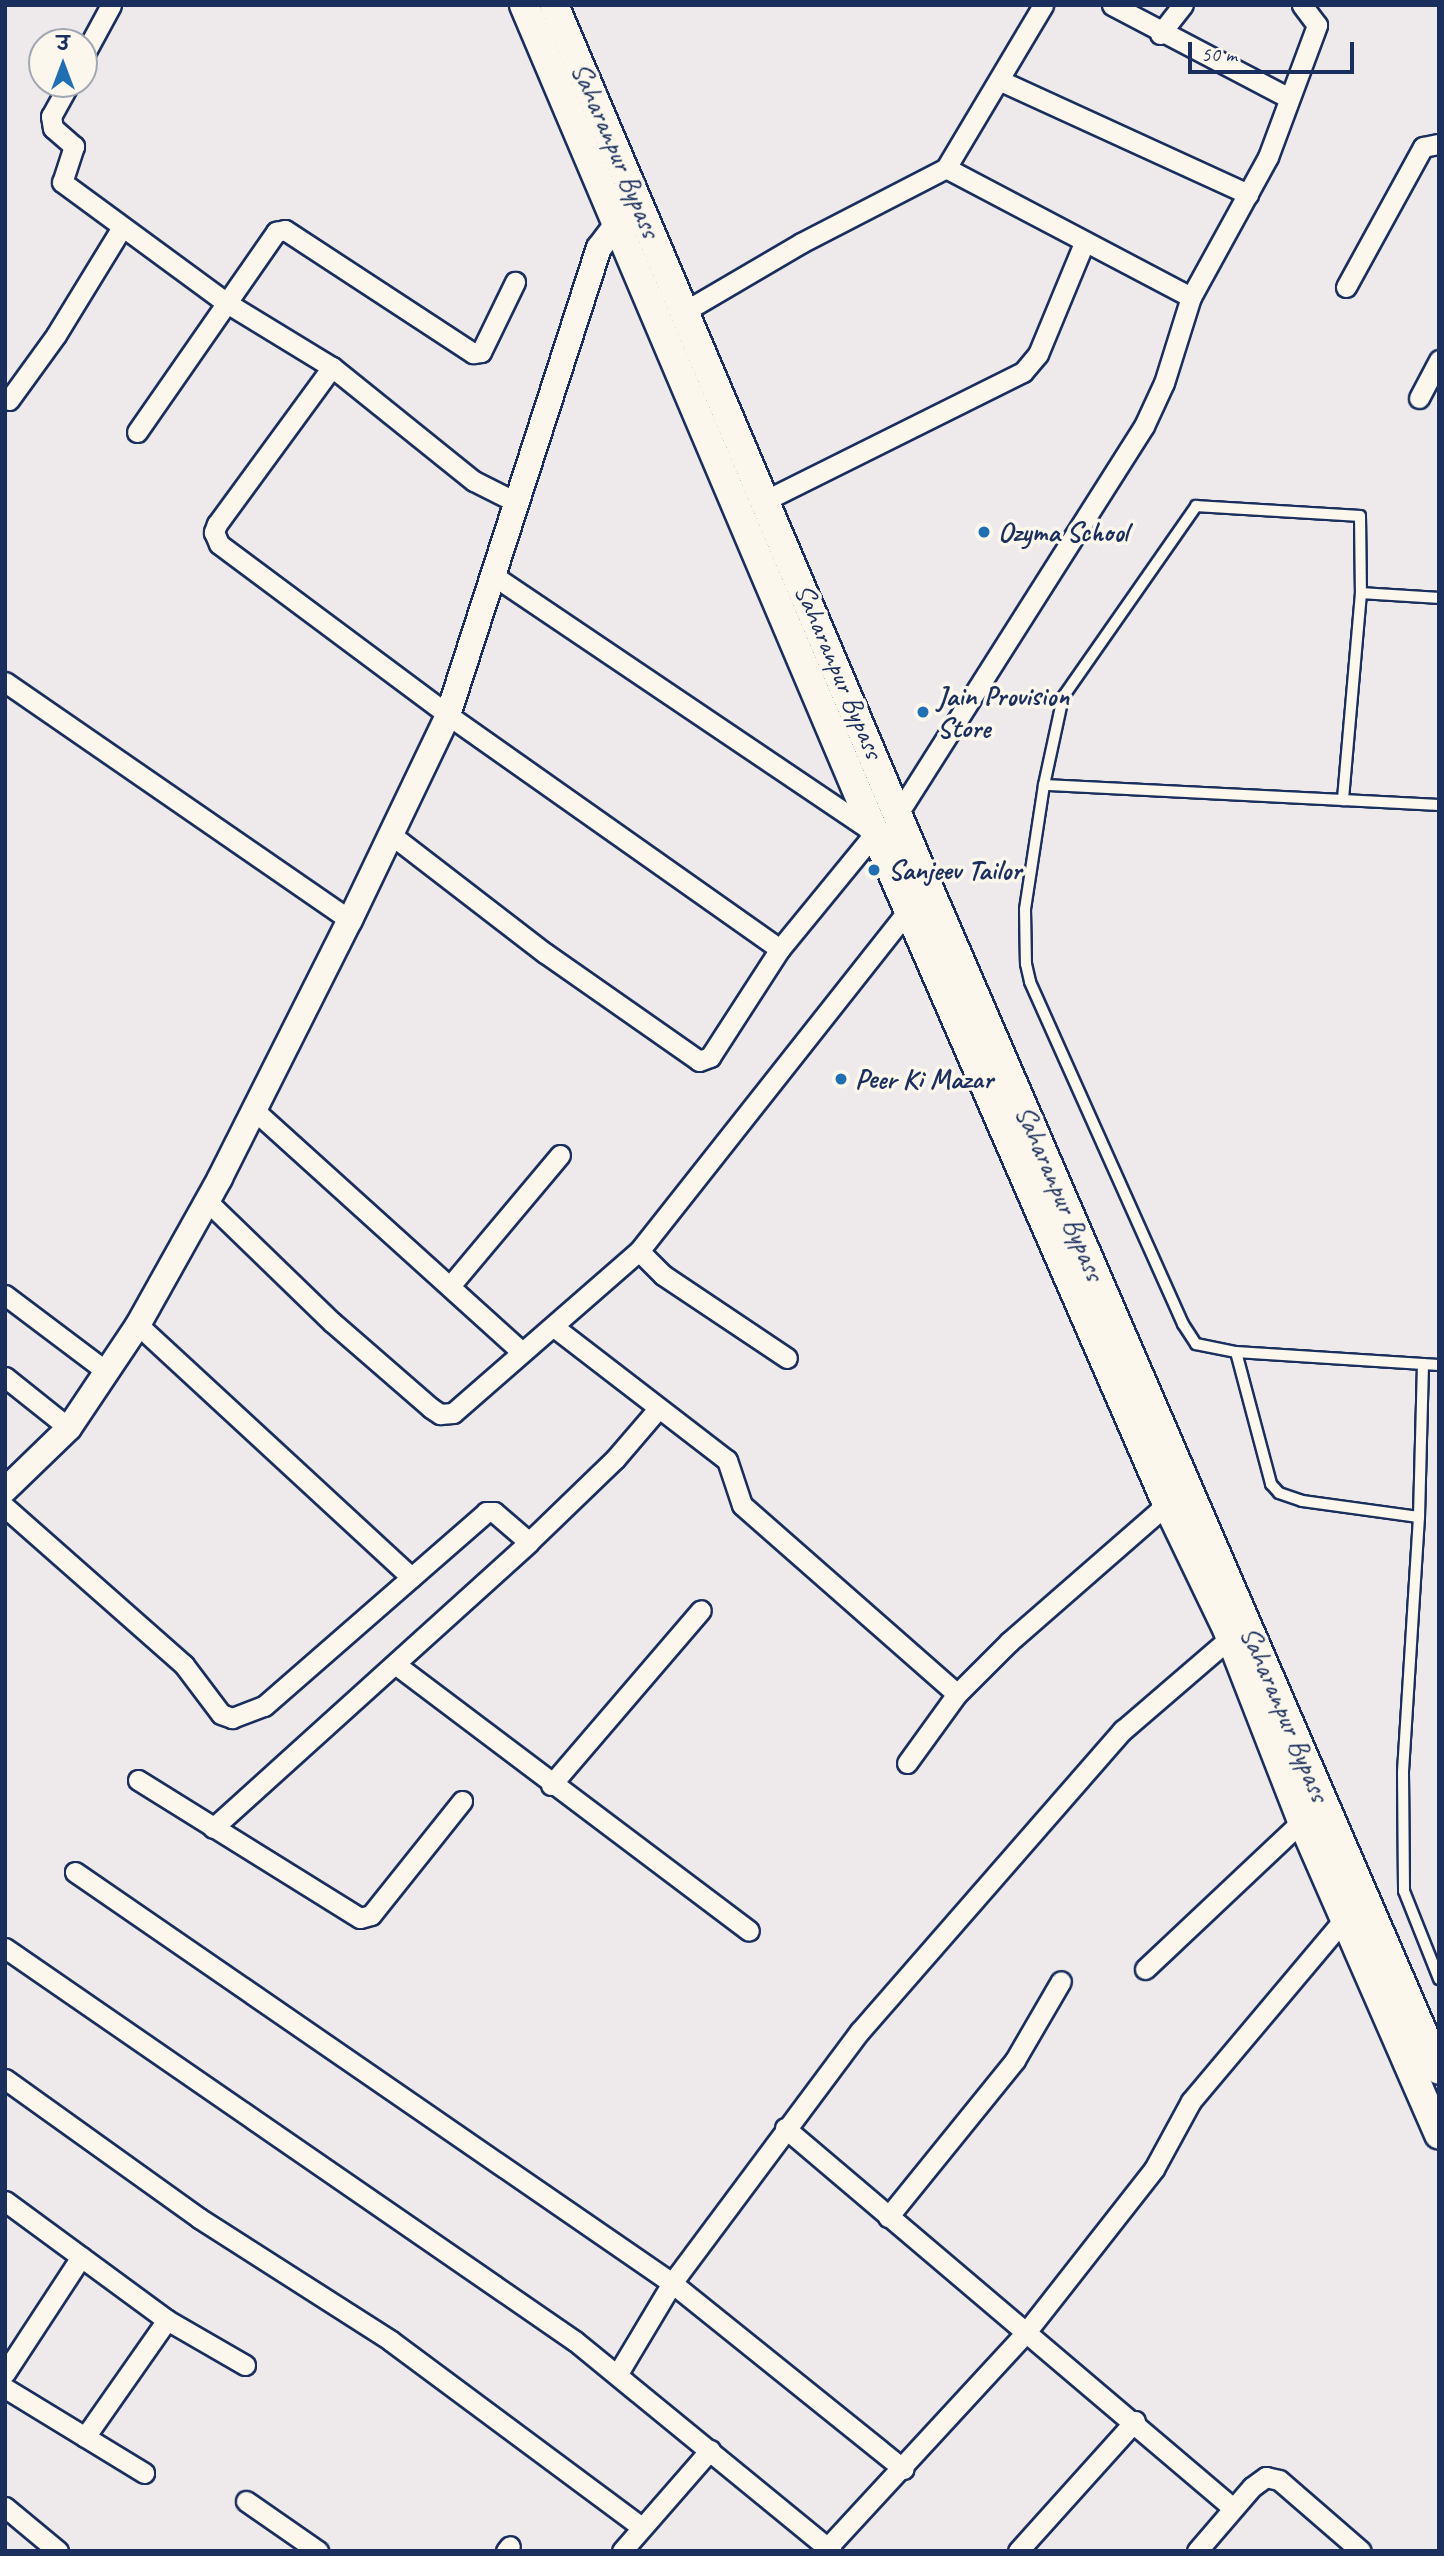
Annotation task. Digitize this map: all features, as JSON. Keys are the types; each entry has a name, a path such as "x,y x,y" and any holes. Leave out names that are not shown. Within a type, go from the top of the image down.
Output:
{"main road":[{"path":"524,5 629,219 875,833 910,908 1167,1504 1231,1637 1301,1821 1439,2134"},
{"name":"Saharanpur Bypass","path":"554,5 629,219 687,310 900,812 934,902 1439,2070"}],"street":[{"path":"98,29 111,5"},
{"path":"687,310 801,243 946,168 1001,81 1043,5"},
{"path":"1112,5 1160,34 1289,97"},
{"path":"1160,34 1183,5"},
{"path":"900,812 1144,426 1164,383 1191,297 1268,157 1317,25 1302,5"},
{"path":"1001,81 1248,194"},
{"path":"61,98 51,116 53,128 74,146 62,182 121,229 227,303 332,367 474,481 514,500"},
{"path":"1346,286 1423,148 1439,144"},
{"path":"946,168 1191,297"},
{"path":"5,1490 69,1427 138,1325 208,1202 350,920 389,833 448,715 514,500 599,248 629,219"},
{"path":"9,400 56,335 121,229"},
{"path":"137,432 270,238 285,230 473,353 481,352 515,282"},
{"path":"766,500 1023,372 1038,354 1084,243"},
{"path":"1419,398 1439,360"},
{"path":"332,367 217,524 215,538 448,715 780,949"},
{"path":"389,833 472,900 691,1058 710,1057 780,949 875,833 493,575"},
{"path":"5,682 350,920"},
{"path":"208,1202 332,1322 440,1414 453,1412 639,1251 910,908"},
{"path":"254,1110 521,1351"},
{"path":"450,1286 560,1155"},
{"path":"639,1251 663,1275 787,1358"},
{"path":"5,1294 107,1372"},
{"path":"138,1325 411,1577"},
{"path":"554,1327 657,1410 727,1460 742,1505 957,1694"},
{"path":"5,1377 69,1427"},
{"path":"213,1828 529,1542 615,1459 657,1410"},
{"path":"907,1763 957,1694 1009,1642 1167,1504"},
{"path":"5,1507 184,1665 221,1714 232,1718 264,1706 489,1510 529,1542"},
{"path":"551,1785 701,1610"},
{"path":"617,2375 672,2283 785,2128 860,2031 1123,1730 1231,1637"},
{"path":"395,1664 551,1785 749,1931"},
{"path":"138,1780 365,1918 462,1801"},
{"path":"1145,1969 1301,1821"},
{"path":"75,1872 672,2283 903,2469"},
{"path":"5,1948 575,2341 830,2549 1027,2331 1154,2169 1191,2101 1345,1918"},
{"path":"888,2217 1014,2060 1061,1981"},
{"path":"5,2079 199,2218 391,2341 641,2527"},
{"path":"785,2128 888,2217 1135,2421 1233,2508"},
{"path":"5,2202 167,2320 245,2364"},
{"path":"5,2372 81,2257"},
{"path":"86,2437 167,2320"},
{"path":"5,2388 144,2473"},
{"path":"1018,2551 1135,2421"},
{"path":"622,2551 710,2450"},
{"path":"1197,2551 1258,2480 1270,2477 1361,2551"},
{"path":"246,2501 318,2551"},
{"path":"5,2507 58,2551"}],"lane":[{"path":"1343,800 1361,593 1360,516 1196,506 1063,697 1044,785 1025,909 1030,982 1189,1338 1196,1344 1236,1352 1439,1365"},
{"path":"1361,593 1439,598"},
{"path":"1044,785 1439,805"},
{"path":"1236,1352 1272,1484 1279,1493 1301,1501 1419,1517"},
{"path":"1423,1364 1419,1517 1402,1773 1404,1891 1439,1979"}],"place":[{"name":"Ozyma School","path":"984,532"},
{"name":"Jain Provision Store","path":"923,712"},
{"name":"Sanjeev Tailor","path":"874,870"},
{"name":"Peer Ki Mazar","path":"841,1079"}]}
